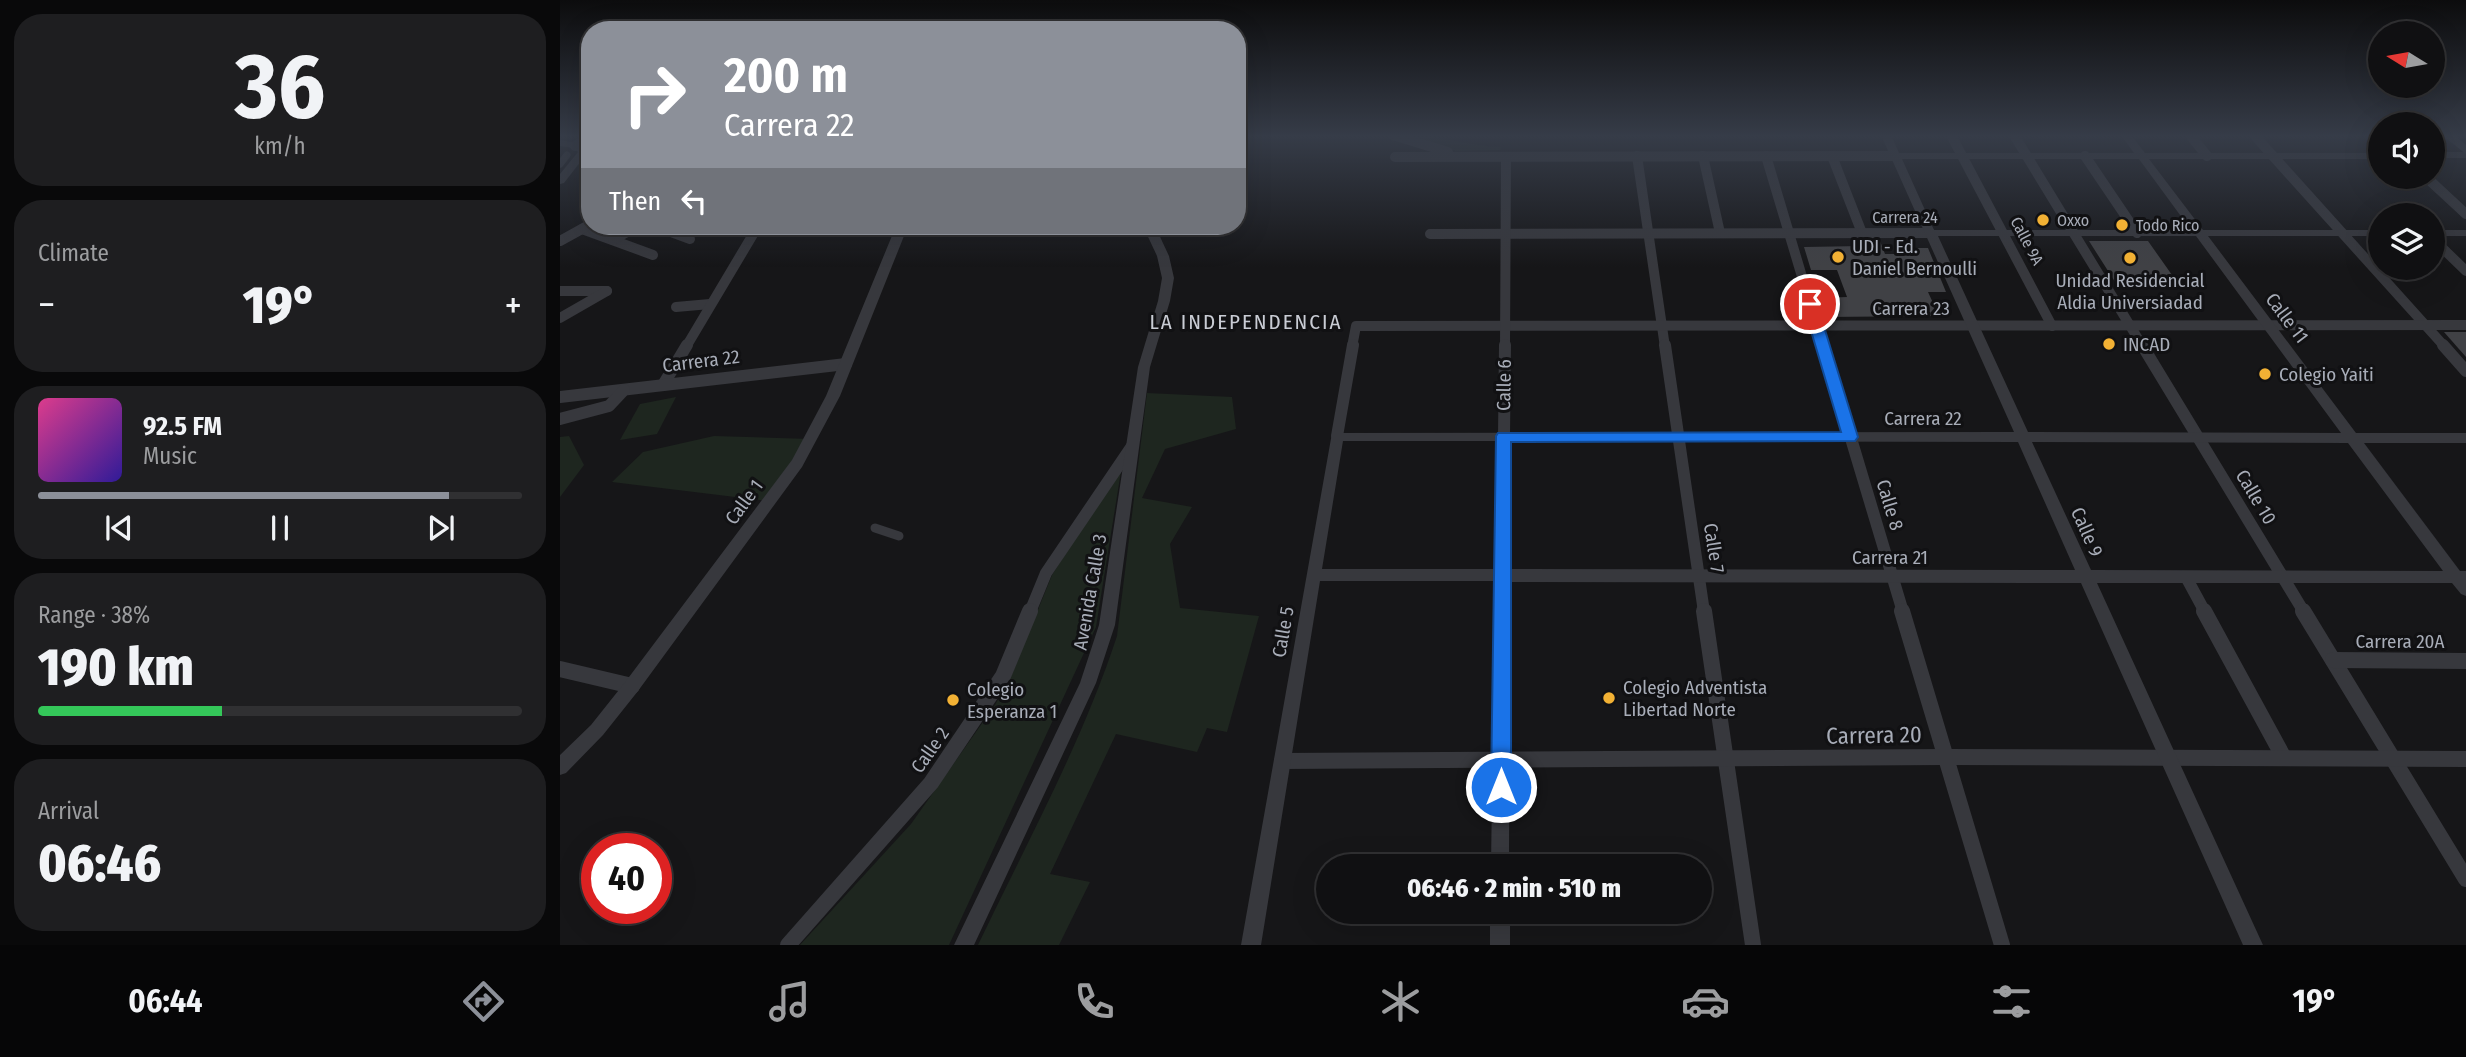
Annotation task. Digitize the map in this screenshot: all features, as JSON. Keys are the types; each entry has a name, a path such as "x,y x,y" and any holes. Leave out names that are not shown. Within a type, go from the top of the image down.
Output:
{"street":[{"name":"Calle 6","path":"1500,854 1506,179"},
{"name":"Calle 7","path":"1640,179 1753,945"},
{"path":"1708,179 1720,233"},
{"name":"Calle 8","path":"1773,179 2002,945"},
{"path":"1841,179 1862,233"},
{"name":"Calle 9","path":"1906,179 2253,945"},
{"name":"Calle 9A","path":"1974,179 2052,326"},
{"name":"Calle 10","path":"2041,179 2466,879"},
{"path":"2101,179 2137,233"},
{"name":"Calle 11","path":"2159,179 2461,577 2466,590"},
{"path":"2294,179 2466,371"},
{"path":"2439,189 2466,214"},
{"path":"560,241 581,230"},
{"name":"Carrera 24","path":"1430,234 2368,233"},
{"path":"2445,234 2466,233"},
{"path":"603,235 653,255"},
{"path":"613,240 622,235"},
{"path":"679,235 690,239"},
{"path":"663,385 752,235"},
{"name":"Calle 1","path":"560,767 597,730 632,686 797,463 833,396 898,235"},
{"name":"Avenida Calle 3","path":"964,945 1098,659 1107,625 1144,367 1168,278 1163,256 1153,235"},
{"path":"2445,249 2466,271"},
{"path":"560,291 607,291 560,317"},
{"path":"676,307 710,304"},
{"name":"Carrera 23","path":"1356,326 2466,325"},
{"name":"Calle 5","path":"1251,945 1356,326"},
{"name":"Carrera 22","path":"560,397 846,364"},
{"path":"560,419 609,406 624,390"},
{"name":"Carrera 22","path":"1337,436 2466,438"},
{"name":"Calle 2","path":"788,945 909,811 939,771 1003,676 1046,573 1132,446"},
{"path":"875,528 899,536"},
{"name":"Carrera 21","path":"1314,575 2461,577"},
{"path":"2186,577 2284,758"},
{"name":"Carrera 20A","path":"2333,660 2466,661"},
{"path":"560,670 632,686"},
{"name":"Carrera 20","path":"1282,761 1946,757 2466,759"},
{"path":"1500,924 1500,945"}],"shaded area":[{"path":"1147,393 1232,397 1236,429 1165,449 1142,498 1192,507 1170,544 1180,608 1259,616 1227,732 1207,728 1197,752 1116,734 1050,874 1090,882 1059,945 978,945 1070,754 1117,636"},
{"path":"676,397 657,434 620,440 640,404"},
{"path":"569,436 584,465 560,497 560,437"},
{"path":"714,436 810,439 769,501 612,482 643,452"},
{"path":"1122,465 1096,627 949,945 800,945 911,824 995,705 1012,674 1052,575"}],"building":[{"path":"1860,241 1880,241 1885,254 1909,254 1908,248 1928,248 1946,292 1928,292 1939,316 1824,317 1819,298 1847,297 1837,270 1811,270 1804,247 1862,246"},
{"name":"Unidad Residencial Aldia Universiadad","path":"2089,241 2148,241 2172,275 2157,276 2163,285 2117,285"},
{"path":"2444,332 2466,332 2466,357"}],"place":[{"name":"Oxxo","path":"2043,220"},
{"name":"Todo Rico","path":"2122,225"},
{"name":"UDI - Ed. Daniel Bernoulli","path":"1838,257"},
{"name":"Unidad Residencial Aldia Universiadad","path":"2130,258"},
{"name":"INCAD","path":"2109,344"},
{"name":"Colegio Yaiti","path":"2265,374"},
{"name":"Colegio Adventista Libertad Norte","path":"1609,698"},
{"name":"Colegio Esperanza 1","path":"953,700"}],"district":[{"name":"LA INDEPENDENCIA","path":"1246,322"}],"route":[{"path":"1501,787 1504,436 1850,437 1810,304"}]}
